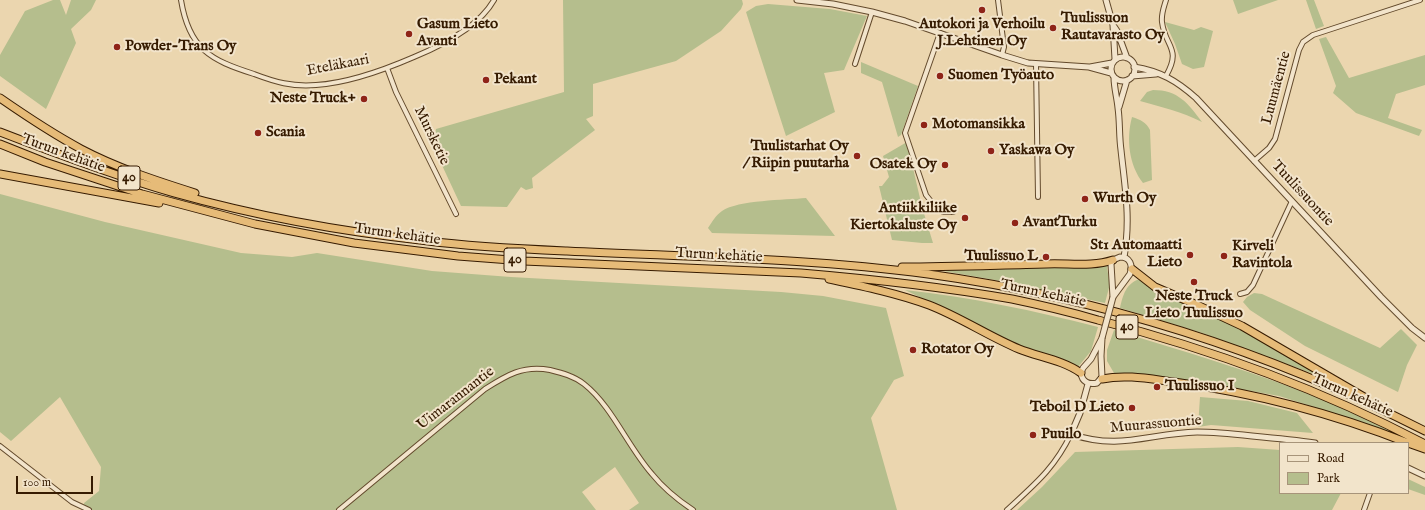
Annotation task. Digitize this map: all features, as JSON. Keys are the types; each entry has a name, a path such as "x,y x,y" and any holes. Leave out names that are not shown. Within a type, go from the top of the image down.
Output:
{"highway":[{"path":"0,98 81,149 116,165 175,187 261,213"},
{"name":"Turun kehätie","path":"0,132 58,154 168,191 261,213 357,232 462,245 802,262 870,267 931,274 1069,300 1136,318 1254,356 1312,378 1388,413"},
{"name":"Turun kehätie","path":"0,144 45,162 128,190 231,218 354,243 458,256 524,261 844,276 957,290 1014,300 1124,326 1228,359 1278,377 1330,399 1425,444"},
{"path":"0,174 231,218"},
{"path":"870,267 984,266 1069,263 1099,264 1113,260"},
{"path":"1132,269 1155,288 1197,305 1242,326 1336,380 1388,413"},
{"path":"801,273 859,285 928,306 953,316 1018,349 1070,366 1081,373"},
{"path":"1102,380 1113,377 1136,378 1262,397 1340,418 1406,442"},
{"name":"40","path":"1388,413 1425,431"},
{"path":"1409,443 1425,449"}],"street":[{"name":"Eteläkaari","path":"181,0 186,23 193,36 202,48 219,62 280,83 305,86 332,83 387,68 420,55 451,39 481,18 494,0"},
{"path":"797,0 832,4 872,12 905,21 1002,55 1036,64 1089,67 1113,75"},
{"path":"998,0 1004,47 1002,55"},
{"path":"1089,67 1114,61 1123,57 1132,61 1134,67 1132,76 1127,80 1120,81 1110,70 1114,61 1113,25 1106,0"},
{"path":"1166,0 1162,21 1164,33 1172,49 1173,63 1166,76"},
{"name":"Luumäentie","path":"1254,161 1275,139 1299,50 1303,42 1313,35 1420,0"},
{"path":"855,64 872,12"},
{"path":"1113,25 1117,31 1127,58"},
{"path":"940,33 906,133 926,195 934,205 943,212 953,212"},
{"path":"1036,64 1038,197"},
{"name":"Tuulissuontie","path":"1134,67 1147,69 1157,74 1166,76 1182,86 1196,98 1406,322 1424,335"},
{"name":"Mursketie","path":"387,68 396,92 456,214"},
{"name":"Tuulissuontie","path":"1132,76 1157,74"},
{"path":"1113,75 1118,108 1128,213 1124,257"},
{"path":"1118,108 1127,80"},
{"path":"1240,294 1247,292 1253,286 1292,201"},
{"path":"1102,338 1091,359 1083,368 1081,373 1084,381 1088,384 1097,383 1102,380 1102,338 1113,297 1111,266 1113,260 1124,257 1132,264 1132,269 1113,297"},
{"name":"Uimarannantie","path":"339,510 485,389 504,376 522,370 542,369 564,373 583,383 599,398 651,474 667,491 693,510"},
{"path":"1007,510 1041,479 1062,451 1080,413 1088,384"},
{"name":"Muurassuontie","path":"1071,434 1096,441 1121,442 1184,433 1210,432 1305,442"},
{"path":"0,446 72,502 89,510"},
{"path":"1409,468 1425,476"},
{"path":"1364,510 1370,494"}],"green space":[{"path":"53,0 60,0 66,15 71,0 96,0 91,10 71,29 76,43 46,109 0,76 0,55 25,11"},
{"path":"563,0 742,0 743,4 741,9 721,31 676,61 593,84 593,116 586,119 595,130 532,178 533,188 526,190 521,187 507,207 461,206 433,146 436,129 564,92"},
{"path":"1233,0 1278,0 1238,14"},
{"path":"1306,0 1314,0 1324,26 1316,29"},
{"path":"768,4 830,9 867,16 844,70 824,73 835,112 786,136 746,12 756,6"},
{"path":"1165,22 1194,30 1201,27 1213,31 1204,67 1193,69 1182,64"},
{"path":"1326,37 1349,78 1425,55 1425,85 1396,94 1388,118 1422,130 1419,136 1356,113 1333,93 1336,86 1319,39"},
{"path":"861,62 918,86 901,135 898,137 882,82 861,73"},
{"path":"1153,90 1169,92 1176,95 1192,109 1202,122 1194,118 1140,101 1147,92"},
{"path":"1132,117 1143,122 1150,130 1152,180 1143,183 1138,176 1130,152 1129,134"},
{"path":"907,142 922,207 933,243 892,240 879,186 882,186 889,177 883,156"},
{"path":"0,194 105,222 241,253 292,257 317,253 432,271 511,277 781,292 823,296 886,308 904,376 894,380 871,418 897,510 629,510 639,503 615,467 582,492 596,510 85,510 84,503 99,491 101,467 60,397 11,441 0,432"},
{"path":"806,198 835,236 712,233 708,228 718,214 729,207 774,200"},
{"path":"1108,265 1107,268 1110,284 1105,303 1000,281 932,269 1088,268"},
{"path":"1140,279 1153,290 1196,307 1246,332 1322,377 1202,333 1120,308 1124,294 1128,287 1131,283"},
{"path":"905,290 954,296 1003,305 1098,327 1091,351 1078,367 1018,345"},
{"path":"1254,293 1262,294 1380,348 1401,329 1417,345 1407,365 1398,392 1305,346 1250,310 1243,302 1247,297"},
{"path":"1114,330 1222,363 1302,391 1392,432 1391,434 1362,422 1279,396 1143,375 1114,373 1107,361 1107,350"},
{"path":"1200,397 1248,401 1297,413 1313,433 1211,425 1198,427"},
{"path":"1238,447 1279,450 1279,494 1340,494 1332,510 1017,510 1042,487 1075,452"},
{"path":"1409,479 1425,487 1425,495 1409,489"}],"place":[{"name":"Autokori ja Verhoilu J.Lehtinen Oy","path":"982,10"},
{"name":"Tuulissuon Rautavarasto Oy","path":"1053,28"},
{"name":"Gasum Lieto Avanti","path":"409,34"},
{"name":"Powder-Trans Oy","path":"117,47"},
{"name":"Suomen Työauto","path":"940,76"},
{"name":"Pekant","path":"486,80"},
{"name":"Neste Truck+","path":"364,99"},
{"name":"Motomansikka","path":"924,125"},
{"name":"Scania","path":"258,133"},
{"name":"Yaskawa Oy","path":"991,151"},
{"name":"Tuulistarhat Oy / Riipin puutarha","path":"857,156"},
{"name":"Osatek Oy","path":"945,165"},
{"name":"Wurth Oy","path":"1085,199"},
{"name":"Antiikkiliike Kiertokaluste Oy","path":"965,218"},
{"name":"AvantTurku","path":"1015,223"},
{"name":"St1 Automaatti Lieto","path":"1190,255"},
{"name":"Kirveli Ravintola","path":"1224,256"},
{"name":"Tuulissuo L","path":"1046,257"},
{"name":"Neste Truck Lieto Tuulissuo","path":"1194,282"},
{"name":"Rotator Oy","path":"913,350"},
{"name":"Tuulissuo I","path":"1157,387"},
{"name":"Teboil D Lieto","path":"1132,408"},
{"name":"Puuilo","path":"1033,435"}]}
